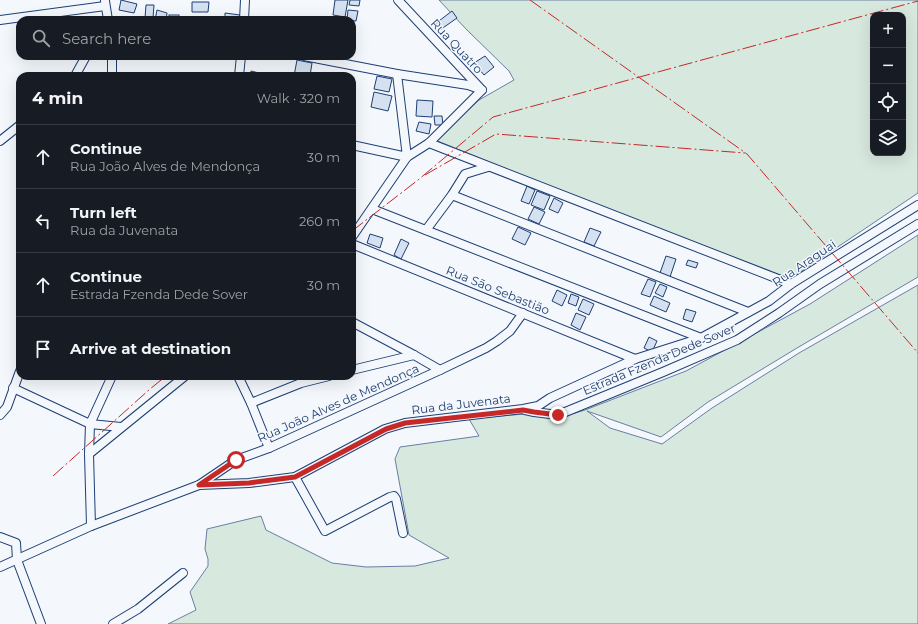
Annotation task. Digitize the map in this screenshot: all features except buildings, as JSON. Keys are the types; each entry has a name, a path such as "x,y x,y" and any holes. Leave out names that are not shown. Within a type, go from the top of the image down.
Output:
{"street":[{"path":"244,16 245,0"},
{"name":"Rua Quatro","path":"398,0 482,90"},
{"path":"25,16 105,3 106,16"},
{"path":"0,20 16,17"},
{"path":"77,72 84,60"},
{"path":"112,60 112,72"},
{"path":"239,72 240,60"},
{"path":"325,60 397,74 468,85 482,90 429,143 407,158 356,231"},
{"path":"397,74 407,158"},
{"path":"0,141 16,128"},
{"path":"429,143 791,284"},
{"path":"356,146 407,158"},
{"path":"426,230 452,195 465,174 488,167"},
{"path":"452,195 748,312"},
{"name":"Rua Araguai","path":"701,338 769,301 791,284 918,205"},
{"path":"372,209 701,338"},
{"name":"Estrada Fzenda Dede Sover","path":"523,410 558,415 664,372 737,340 820,284 918,224"},
{"name":"Rua São Sebastião","path":"356,246 635,359"},
{"name":"Rua João Alves de Mendonça","path":"0,567 91,526 199,485 236,460 269,448 486,348 510,331 522,313"},
{"path":"356,324 440,370"},
{"name":"Rua da Juvenata","path":"199,485 249,483 295,477 386,429 405,423 523,410 538,406 550,398 635,359 701,338"},
{"path":"356,369 414,355"},
{"path":"0,415 7,407 16,380"},
{"path":"91,526 89,454 90,424 110,380"},
{"path":"89,454 180,380"},
{"path":"240,380 269,448"},
{"path":"251,404 301,383 313,380"},
{"path":"13,388 90,424 121,427"},
{"path":"295,477 325,531 394,496 396,499 403,533"},
{"path":"0,537 16,543 17,560 41,624"},
{"path":"113,624 138,609 183,573"}],"shaded area":[{"path":"439,0 918,0 918,193 790,279 612,211 435,140 479,100 514,80 509,71"},
{"path":"918,235 918,277 708,402 661,437 587,411 610,428 662,444 712,408 799,353 918,285 918,624 168,624 196,610 190,592 208,566 208,559 205,549 207,529 261,516 266,530 332,563 366,567 415,566 449,558 409,535 395,459 400,447 479,436 469,419 524,414 559,418 585,410 686,371 810,304"}],"power":[{"path":"530,0 747,154 918,353"},
{"path":"356,228 418,180 493,117 918,1"},
{"path":"425,175 496,134 745,153"},
{"path":"53,476 161,380"}],"route":[{"path":"236,460 199,485 249,483 295,477 386,429 405,423 523,410 558,415"}]}
